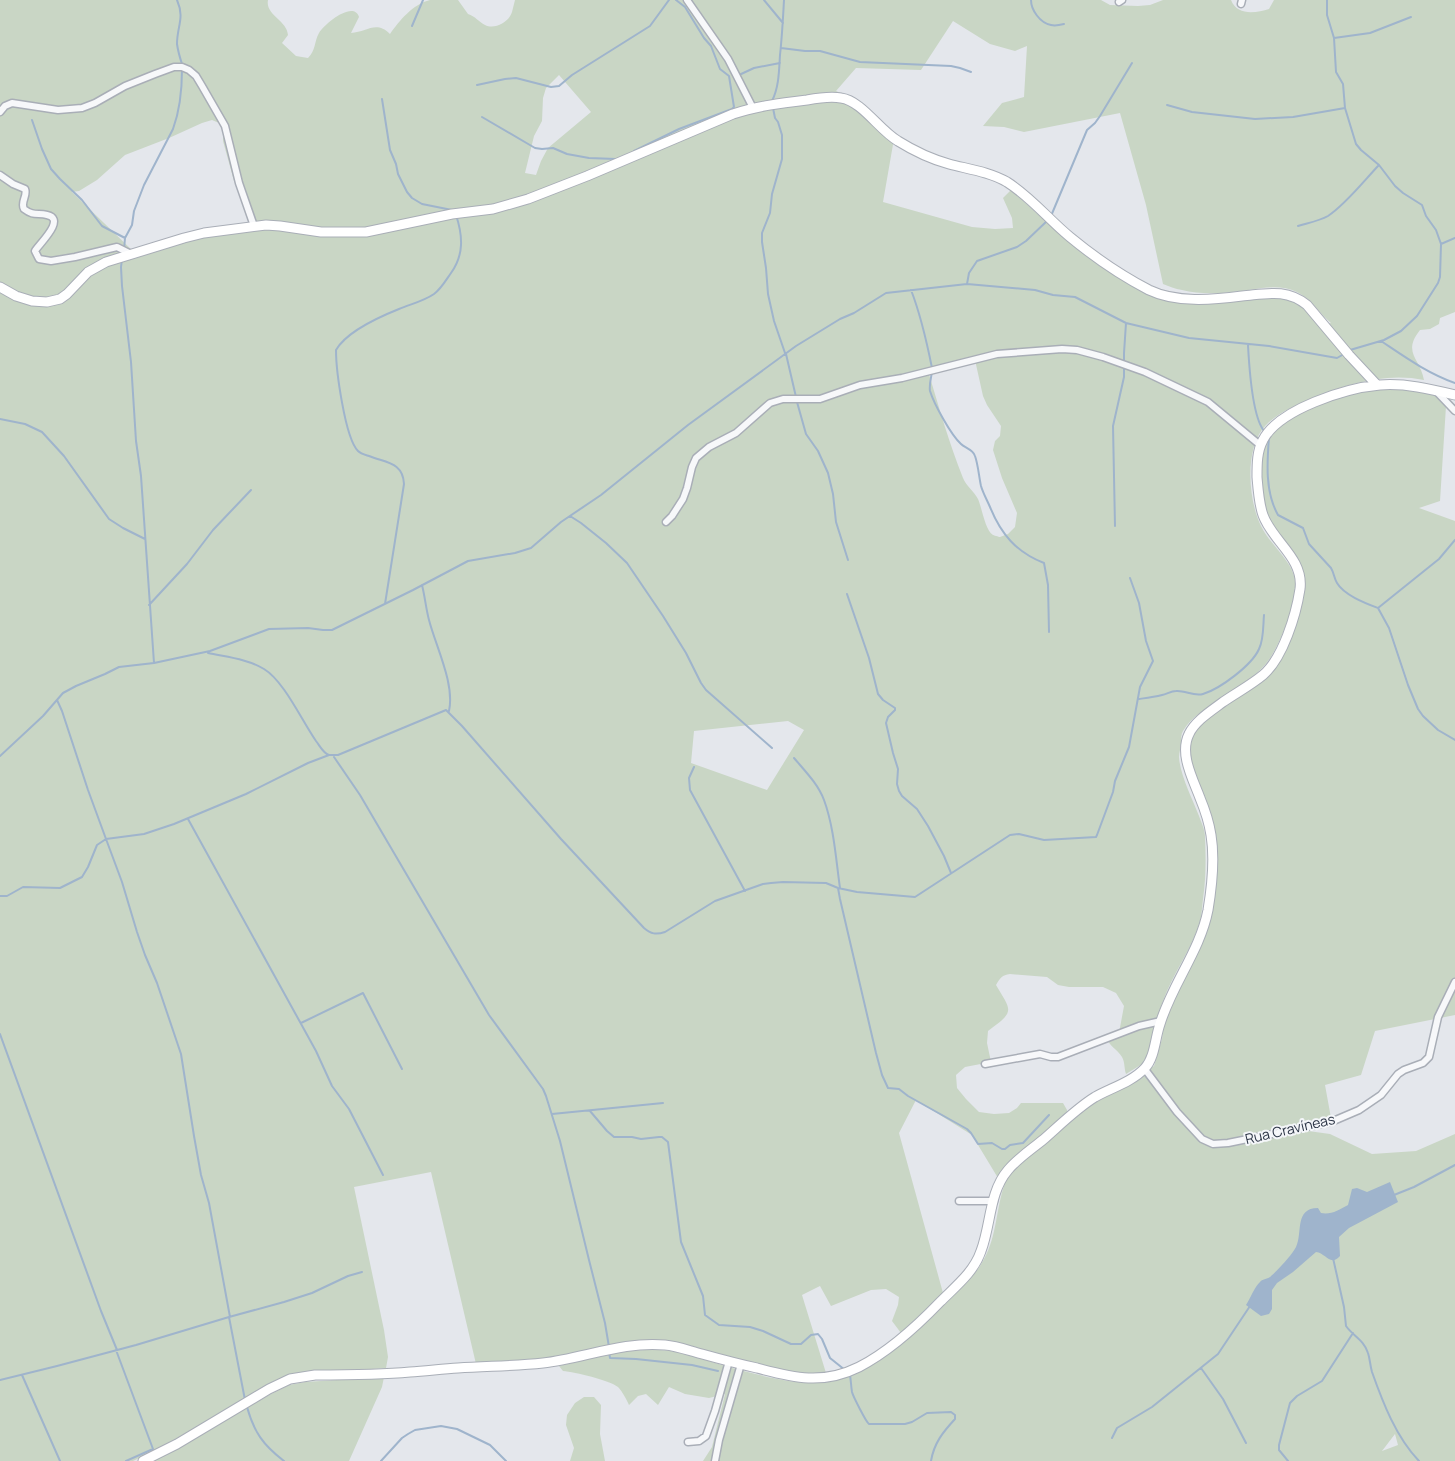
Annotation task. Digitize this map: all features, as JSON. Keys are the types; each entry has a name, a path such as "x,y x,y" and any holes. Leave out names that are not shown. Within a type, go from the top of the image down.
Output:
{"street":[{"path":"687,0 728,59 753,108"},
{"path":"0,112 5,106 12,103 58,110 82,108 125,86 155,74 174,68 189,70 196,76 224,126 239,183 254,226"},
{"path":"0,287 16,296 32,301 47,302 60,299 88,272 106,262 204,233 254,226 280,226 321,232 366,232 452,214 493,209 528,199 726,117 753,108 821,98 842,98 858,106 883,131 897,141 932,159 976,171 1006,182 1018,190 1069,237 1149,290 1166,296 1201,299 1240,297 1266,293 1282,293 1294,296 1307,304 1349,355 1377,385"},
{"path":"0,175 13,184 25,189 26,193 22,203 24,209 35,215 49,215 53,218 52,229 35,251 39,259 51,261 117,247 131,254"},
{"path":"666,522 683,499 696,458 709,447 736,433 770,403 784,399 820,399 860,385 902,378 997,354 1062,349 1077,350 1103,357 1145,372 1208,402 1260,445"},
{"path":"143,1461 177,1444 269,1389 290,1379 301,1377 536,1364 644,1344 667,1345 790,1376 820,1379 833,1377 856,1368 898,1341 971,1271 979,1258 984,1244 998,1186 1008,1170 1086,1103 1132,1078 1148,1065 1161,1021 1202,933 1207,916 1213,866 1210,829 1189,768 1186,751 1187,738 1196,724 1263,675 1271,667 1287,636 1300,586 1298,570 1292,558 1276,538 1262,514 1257,482 1257,460 1260,445 1267,433 1276,424 1298,410 1332,396 1377,385 1406,385 1455,395"},
{"path":"1434,390 1455,411"},
{"name":"Rua Cravíneas","path":"1144,1068 1178,1112 1202,1139 1213,1144 1228,1143 1331,1122 1359,1110 1381,1095 1398,1074 1427,1060 1438,1017 1455,982"},
{"path":"985,1064 1040,1054 1058,1057 1139,1026 1161,1021"},
{"path":"959,1202 994,1201"},
{"path":"688,1442 699,1441 706,1436 729,1361"},
{"path":"715,1461 719,1440 741,1364"}],"green space":[{"path":"0,0 268,0 270,10 287,30 288,35 282,43 296,56 308,58 319,33 339,15 351,11 356,12 359,17 351,33 376,27 390,34 412,9 430,0 458,0 468,14 485,25 497,26 508,19 515,0 1101,0 1110,5 1138,6 1150,5 1163,0 1231,0 1242,11 1258,12 1269,9 1274,0 1455,0 1455,312 1440,318 1439,324 1430,329 1420,330 1412,344 1412,350 1424,380 1396,377 1381,378 1339,388 1306,400 1281,413 1266,425 1259,435 1251,460 1250,474 1253,502 1261,526 1291,568 1296,587 1286,626 1278,645 1268,661 1248,680 1195,717 1186,726 1182,734 1179,755 1180,764 1205,834 1205,883 1197,931 1160,1008 1147,1061 1126,1074 1122,1057 1106,1037 1119,1033 1124,1006 1116,993 1103,987 1069,987 1058,985 1047,977 1010,974 1003,976 999,980 996,985 1008,1006 1008,1011 1003,1019 988,1031 987,1043 991,1062 965,1067 956,1075 957,1088 979,1112 1009,1113 1021,1103 1063,1103 1067,1113 1007,1164 998,1178 972,1135 916,1100 899,1133 943,1293 901,1333 892,1321 899,1297 886,1289 871,1290 831,1306 820,1286 802,1295 826,1373 807,1374 781,1370 731,1359 695,1347 662,1341 630,1342 542,1361 476,1364 431,1172 354,1187 384,1330 388,1357 386,1368 304,1374 267,1386 160,1448 133,1461 0,1461","holes":["953,21 990,44 1015,51 1027,46 1024,97 1002,103 983,126 1004,127 1024,132 1120,113 1146,205 1163,284 1177,289 1207,293 1226,293 1273,287 1289,289 1306,298 1331,323 1322,325 1298,302 1284,297 1151,295 1088,256 1011,190 1003,198 1012,218 1013,228 972,227 883,202 895,133 855,99 836,91 856,68 921,70","559,75 591,112 548,148 536,175 525,173 534,136 542,121 543,98 546,88","212,120 219,123 223,130 223,141 234,181 254,226 192,233 136,254 72,192 79,191 97,180 125,155","975,360 983,396 1001,426 1000,436 995,441 993,450 1002,478 1017,513 1015,527 1008,534 998,537 993,535 988,529 978,499 963,478 928,371","788,721 804,730 767,790 691,763 694,731"]},
{"path":"1381,387 1432,391 1446,406 1440,501 1419,508 1455,521 1455,1015 1375,1031 1361,1075 1325,1085 1331,1118 1299,1126 1301,1130 1330,1134 1372,1154 1416,1151 1455,1134 1455,1461 703,1461 712,1447 725,1394 709,1398 685,1394 669,1387 658,1405 646,1394 638,1396 629,1405 621,1391 614,1384 563,1371 559,1366 609,1354 660,1350 678,1352 753,1374 795,1382 821,1383 833,1381 859,1371 895,1347 950,1299 973,1275 984,1259 992,1241 1002,1192 1013,1170 1093,1103 1154,1066 1162,1039 1164,1021 1209,922 1214,831 1188,756 1190,735 1203,721 1252,687 1287,644 1303,601 1305,587 1298,561 1269,523 1259,483 1263,444 1272,430 1293,416 1335,398","holes":["1395,1434 1398,1445 1382,1451"]},
{"path":"384,1377 382,1387 349,1461 152,1461 289,1385 305,1382"},
{"path":"584,1397 594,1397 601,1405 600,1434 605,1461 570,1461 574,1448 566,1425 567,1415 575,1403"}],"water":[{"path":"1390,1182 1398,1202 1349,1228 1339,1237 1340,1256 1337,1259 1331,1260 1316,1252 1277,1283 1272,1290 1272,1309 1269,1314 1261,1316 1246,1305 1258,1284 1262,1280 1269,1278 1296,1247 1302,1217 1305,1212 1318,1208 1321,1213 1335,1212 1348,1205 1352,1189 1357,1188 1367,1192"}],"waterway":[{"path":"177,0 181,17 177,44 182,64"},
{"path":"412,26 423,0"},
{"path":"477,85 516,78 551,87 559,86 572,75 650,26 669,0"},
{"path":"634,151 679,129 734,107 729,76 720,69 711,46 685,7 676,0"},
{"path":"764,0 783,23"},
{"path":"772,101 778,79 784,0"},
{"path":"1031,0 1034,12 1043,22 1053,25 1064,24"},
{"path":"1327,0 1327,15 1334,38 1336,72 1343,84 1345,108 1356,144 1379,165 1395,186 1422,205 1426,216 1436,230 1441,244 1440,277 1417,316 1401,331 1384,340 1350,350"},
{"path":"1334,38 1370,33 1411,17"},
{"path":"781,48 820,51 860,62 951,66 971,72"},
{"path":"739,75 754,68 780,63"},
{"path":"1051,216 1087,130 1100,116 1132,63"},
{"path":"124,250 125,238 132,225 134,211 144,185 173,129 180,100 182,69"},
{"path":"382,99 390,150 398,174 407,192 412,198 422,204 452,210"},
{"path":"1167,105 1192,112 1255,119 1293,117 1345,108"},
{"path":"773,108 782,135 782,159 772,194 770,213 762,233 762,242 768,294 774,321 785,353"},
{"path":"482,117 535,148 553,148 567,154 589,158 616,159"},
{"path":"32,120 51,169 82,200 102,226 125,238"},
{"path":"1298,226 1328,216 1348,199 1378,166"},
{"path":"385,604 404,484 403,477 397,467 361,453 353,444 342,403 336,350 341,343 364,325 391,312 426,299 439,290 455,266 460,252 461,238 456,215"},
{"path":"967,284 969,273 977,261 1017,247 1048,220"},
{"path":"1441,244 1455,238"},
{"path":"122,259 122,286 141,476 154,663"},
{"path":"0,756 43,716 63,693 119,667 154,663 210,651 269,629 308,628 332,630 468,561 515,553 531,548 561,522 601,495 688,425 796,346 886,293 967,284 1035,290 1053,295 1075,297 1126,323 1189,338 1269,346 1337,358 1344,354"},
{"path":"911,290 923,328 932,368"},
{"path":"1115,526 1113,426 1124,377 1126,323"},
{"path":"1381,341 1426,370 1455,383"},
{"path":"1248,345 1254,404 1257,416 1265,432"},
{"path":"786,354 796,397"},
{"path":"932,372 930,386 932,397 952,434 974,454 982,489 999,526 1018,548 1034,559 1044,563 1048,585 1049,632"},
{"path":"797,402 806,434 818,451 828,473 833,494 836,522 848,560"},
{"path":"0,419 25,424 42,432 64,456 109,519 145,539"},
{"path":"1269,437 1269,487 1278,515 1303,528 1309,544 1331,568 1340,587 1355,598 1378,608 1389,628 1418,709 1438,730 1455,740"},
{"path":"149,605 187,564 213,530 251,490"},
{"path":"570,516 606,543 627,563 663,616 706,690 772,748"},
{"path":"1378,608 1439,559 1455,540"},
{"path":"0,896 7,896 23,887 60,888 82,877 97,845 106,839 144,834 174,824 246,794 308,763 329,755 338,755 446,710 561,839 644,928 651,933 665,932 715,901 763,884 783,882 826,883 857,892 915,897 1010,835 1019,834 1044,840 1096,837 1129,747 1140,687 1153,661 1146,641 1139,603 1130,578"},
{"path":"422,585 429,620 447,677 450,700 449,711"},
{"path":"847,594 869,658 878,694 895,708 886,723 898,769 897,784 899,791 917,809 928,826 951,873"},
{"path":"1139,699 1159,696 1172,691 1183,691 1200,695 1226,682 1243,669 1259,649 1263,636 1264,615"},
{"path":"208,653 237,659 264,669 279,682 320,747 329,755"},
{"path":"57,700 106,839"},
{"path":"334,757 360,795 489,1015 543,1089 560,1141 605,1323 609,1347"},
{"path":"794,758 815,783 824,800 832,832 840,888"},
{"path":"694,767 689,778 690,790 745,891"},
{"path":"188,819 316,1051 332,1086 349,1109 383,1175"},
{"path":"106,839 181,1054 201,1175 209,1203 230,1317"},
{"path":"838,888 876,1053 888,1088 899,1089 967,1129 978,1144 992,1143 1002,1149 1010,1145 1023,1143 1049,1115"},
{"path":"301,1023 363,993 402,1069"},
{"path":"0,1034 117,1350"},
{"path":"552,1114 663,1103"},
{"path":"590,1111 614,1137 641,1139 662,1137 668,1142 681,1242 703,1296 705,1315 719,1325 750,1327 791,1344 801,1344 811,1335 818,1334 830,1358 845,1370"},
{"path":"1394,1195 1414,1187 1455,1165"},
{"path":"1333,1258 1344,1307 1346,1326 1366,1349 1372,1372 1391,1419 1411,1452 1419,1461"},
{"path":"0,1380 136,1345 284,1302 312,1293 348,1276 362,1272"},
{"path":"1112,1438 1117,1428 1152,1407 1218,1354 1250,1306"},
{"path":"229,1317 245,1400"},
{"path":"1288,1461 1279,1450 1279,1445 1290,1403 1297,1396 1322,1381 1353,1333"},
{"path":"116,1350 153,1449 126,1461"},
{"path":"609,1352 610,1358 692,1365 718,1371"},
{"path":"1201,1368 1223,1399 1246,1443"},
{"path":"22,1375 60,1461"},
{"path":"850,1375 853,1394 869,1424 905,1424 927,1413 951,1412 955,1415 955,1419 937,1443 931,1461"},
{"path":"247,1407 260,1437 284,1461"},
{"path":"381,1461 408,1434 415,1430 441,1426 457,1429 490,1445 506,1461"}]}
